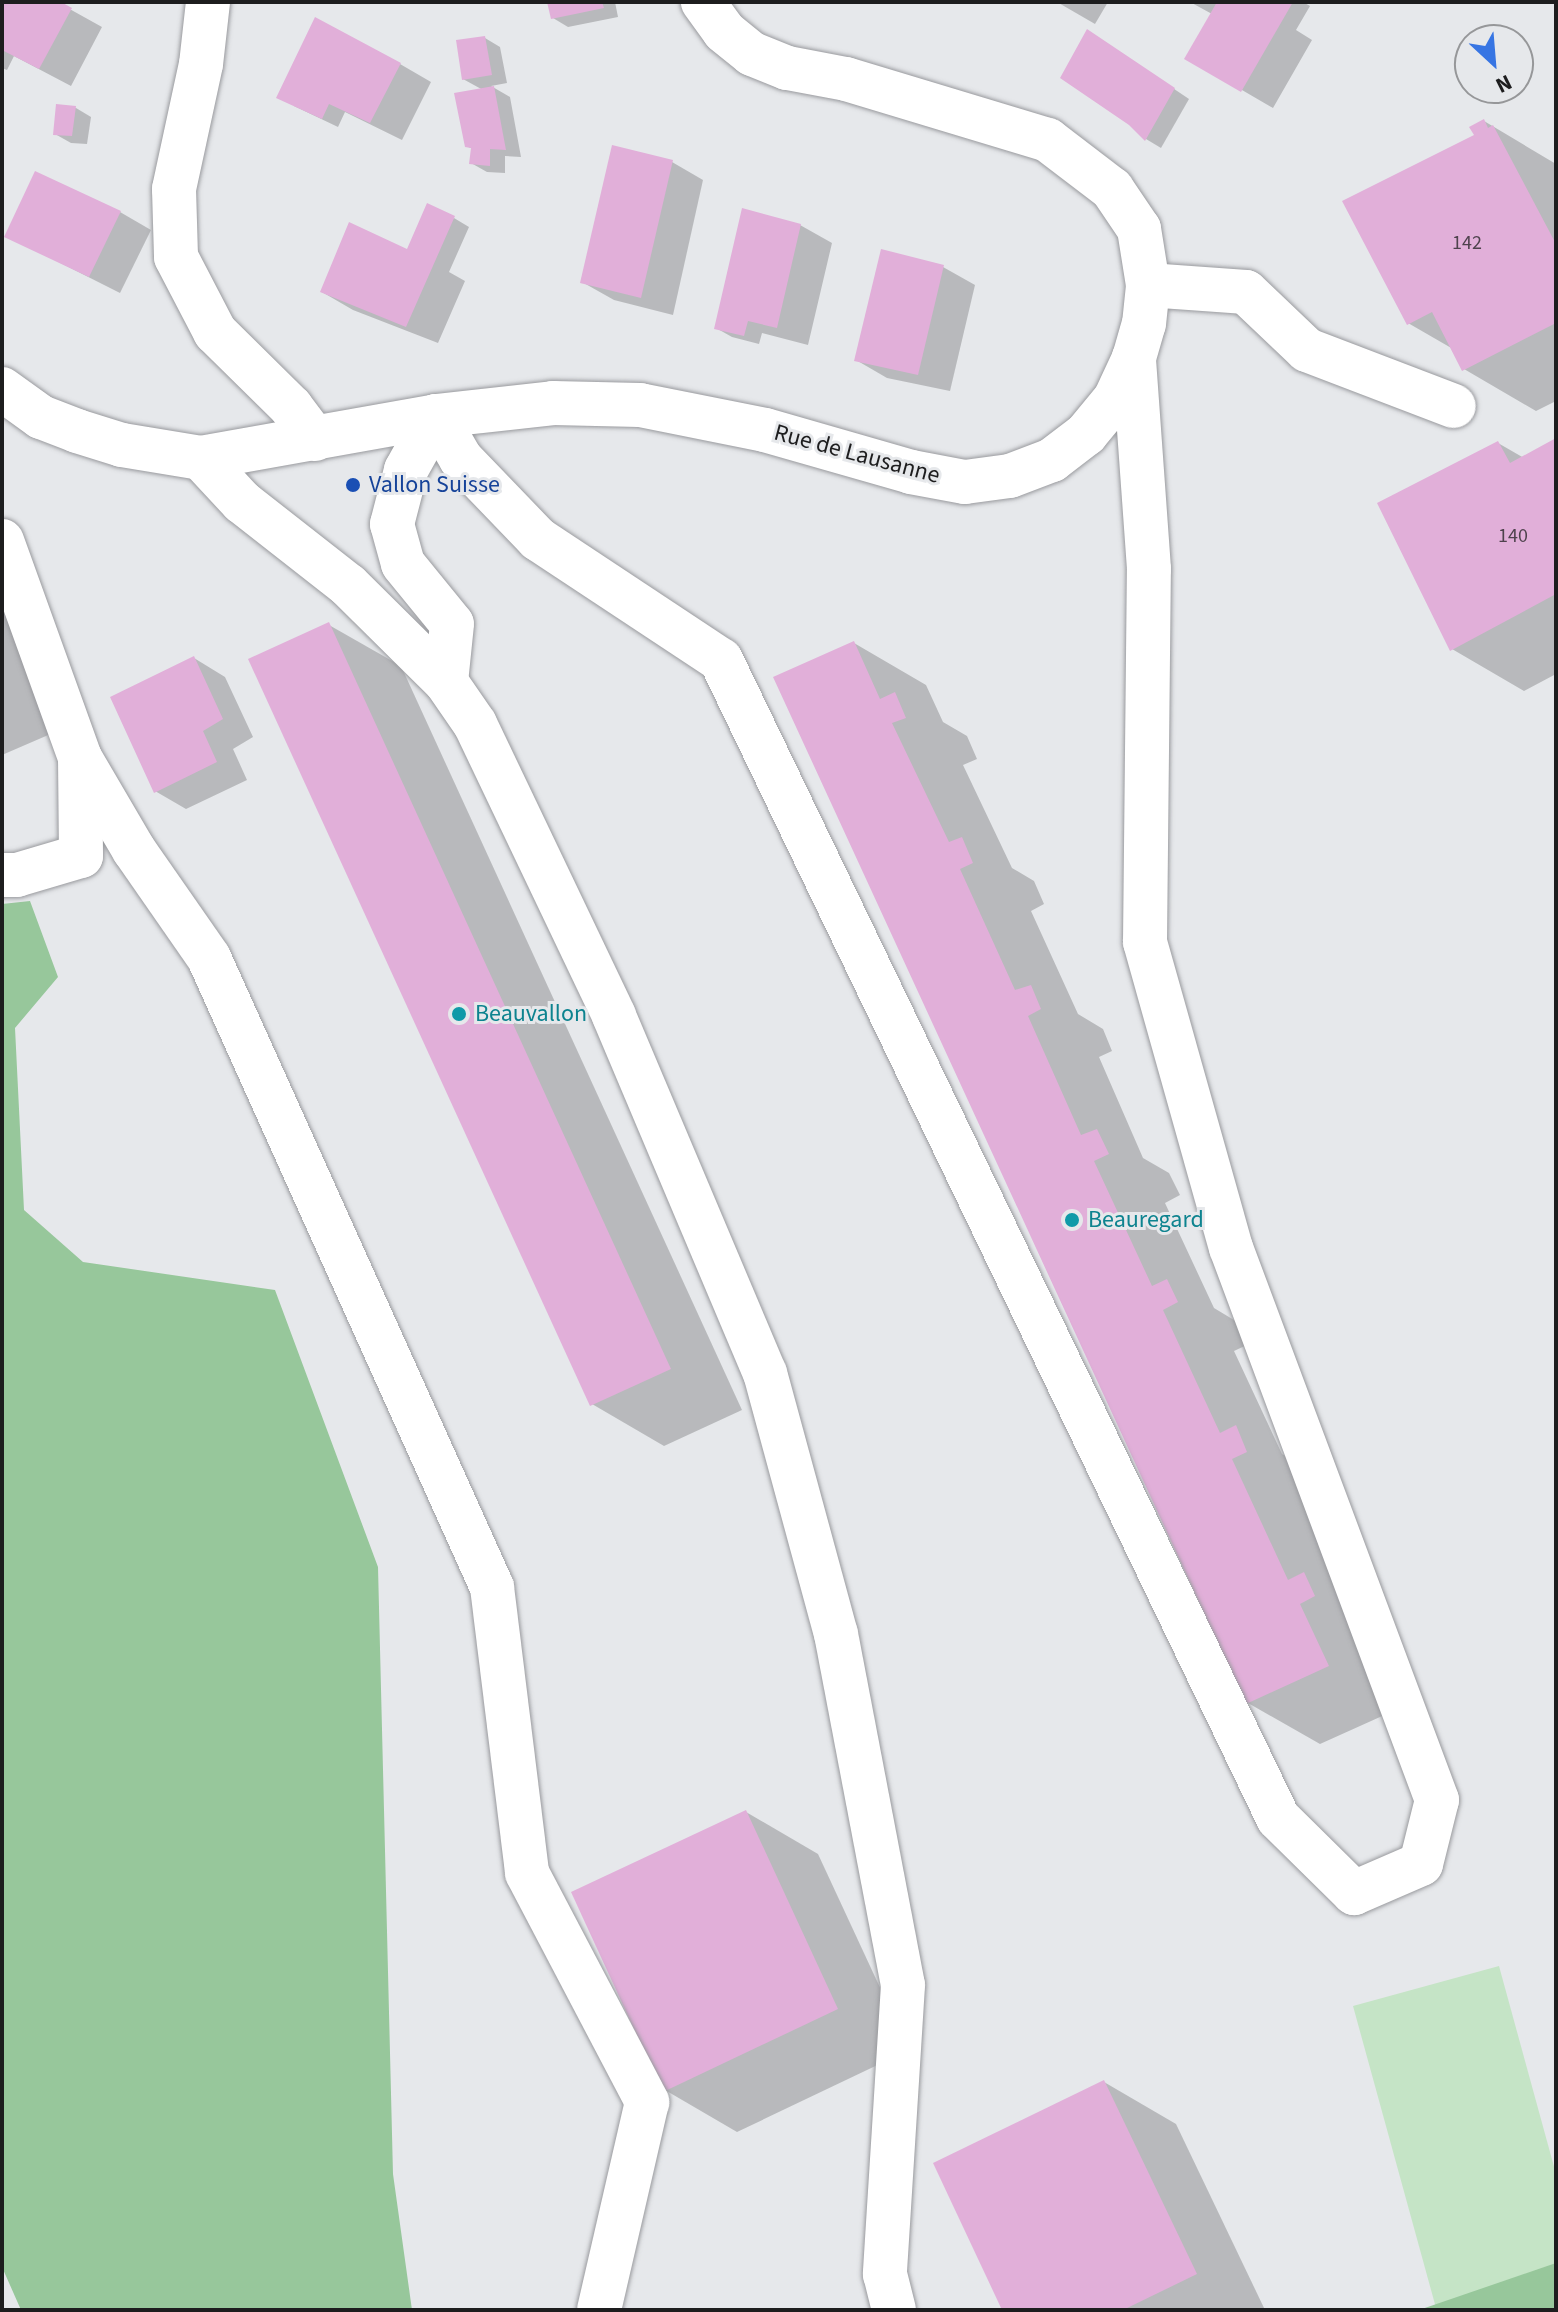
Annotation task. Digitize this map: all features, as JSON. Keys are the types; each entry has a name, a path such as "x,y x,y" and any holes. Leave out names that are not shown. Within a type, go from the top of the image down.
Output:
{"street":[{"path":"208,2 201,64 174,189 176,257 215,332 291,407 315,439"},
{"name":"Rue de Lausanne","path":"2,389 41,417 77,431 122,445 201,458 436,416 553,403 640,405 765,430 911,472 965,482 1010,476 1052,460 1086,434 1115,399 1134,358 1144,324 1148,285 1139,229 1112,189 1048,140 846,79 787,68 752,54 724,31 703,2"},
{"path":"1148,285 1246,292 1307,350 1454,406"},
{"path":"436,416 461,459 538,539 721,660 1278,1818 1354,1893 1421,1864 1437,1800 1231,1248 1145,942 1149,569 1134,358"},
{"path":"436,416 406,470 392,524 403,564 452,624 446,682"},
{"path":"201,458 242,502 348,585 446,682 475,724 614,1016 765,1373 836,1634 903,1985 885,2274 894,2310"},
{"path":"2,541 80,758 134,850 209,958 492,1587 527,1873 647,2102 599,2310"},
{"path":"2,875 17,875 81,856 80,758"}],"green space":[{"path":"30,901 58,977 15,1028 24,1210 83,1262 275,1290 378,1567 393,2174 412,2310 21,2310 2,2267 2,904"},
{"path":"1499,1966 1556,2174 1556,2275 1436,2308 1353,2006"},
{"path":"1556,2263 1556,2310 1419,2310"}],"building":[{"path":"2,2 61,2 72,8 39,69 2,50"},
{"path":"547,2 602,2 604,8 551,19"},
{"path":"1217,2 1293,2 1241,92 1184,59"},
{"path":"315,17 401,63 370,123 329,104 322,119 276,98"},
{"path":"1087,29 1175,88 1145,141 1129,125 1060,78"},
{"path":"485,36 492,75 462,80 456,40"},
{"path":"494,86 506,150 490,149 490,166 469,164 471,148 465,147 454,93"},
{"path":"56,104 76,106 72,136 53,135"},
{"path":"1484,119 1488,128 1493,125 1556,244 1556,323 1462,371 1432,312 1407,325 1342,201 1474,135 1469,127"},
{"path":"612,145 673,160 641,298 580,283"},
{"path":"35,171 121,211 89,277 4,237"},
{"path":"427,203 455,216 406,327 320,292 349,222 407,249"},
{"path":"742,208 801,224 777,328 748,321 744,336 714,329"},
{"path":"881,249 944,265 918,375 854,361"},
{"path":"1556,438 1556,594 1450,651 1377,503 1498,441 1510,463"},
{"name":"Beauvallon","path":"329,622 671,1369 590,1406 248,659"},
{"name":"Beauregard","path":"854,641 880,699 895,692 906,718 892,723 949,842 962,837 973,863 960,869 1015,990 1031,985 1041,1009 1028,1016 1081,1135 1097,1129 1109,1154 1094,1161 1152,1286 1167,1279 1178,1302 1163,1310 1220,1433 1236,1425 1247,1452 1232,1459 1288,1580 1304,1572 1315,1596 1300,1604 1329,1666 1246,1704 773,677"},
{"path":"194,656 223,719 203,731 217,762 154,793 110,697"},
{"path":"746,1810 838,2009 663,2092 571,1892"},
{"path":"1104,2080 1197,2274 1123,2310 1002,2310 933,2163"}],"place":[{"name":"Vallon Suisse","path":"353,485"},
{"name":"Beauvallon","path":"459,1014"},
{"name":"Beauregard","path":"1072,1220"}]}
